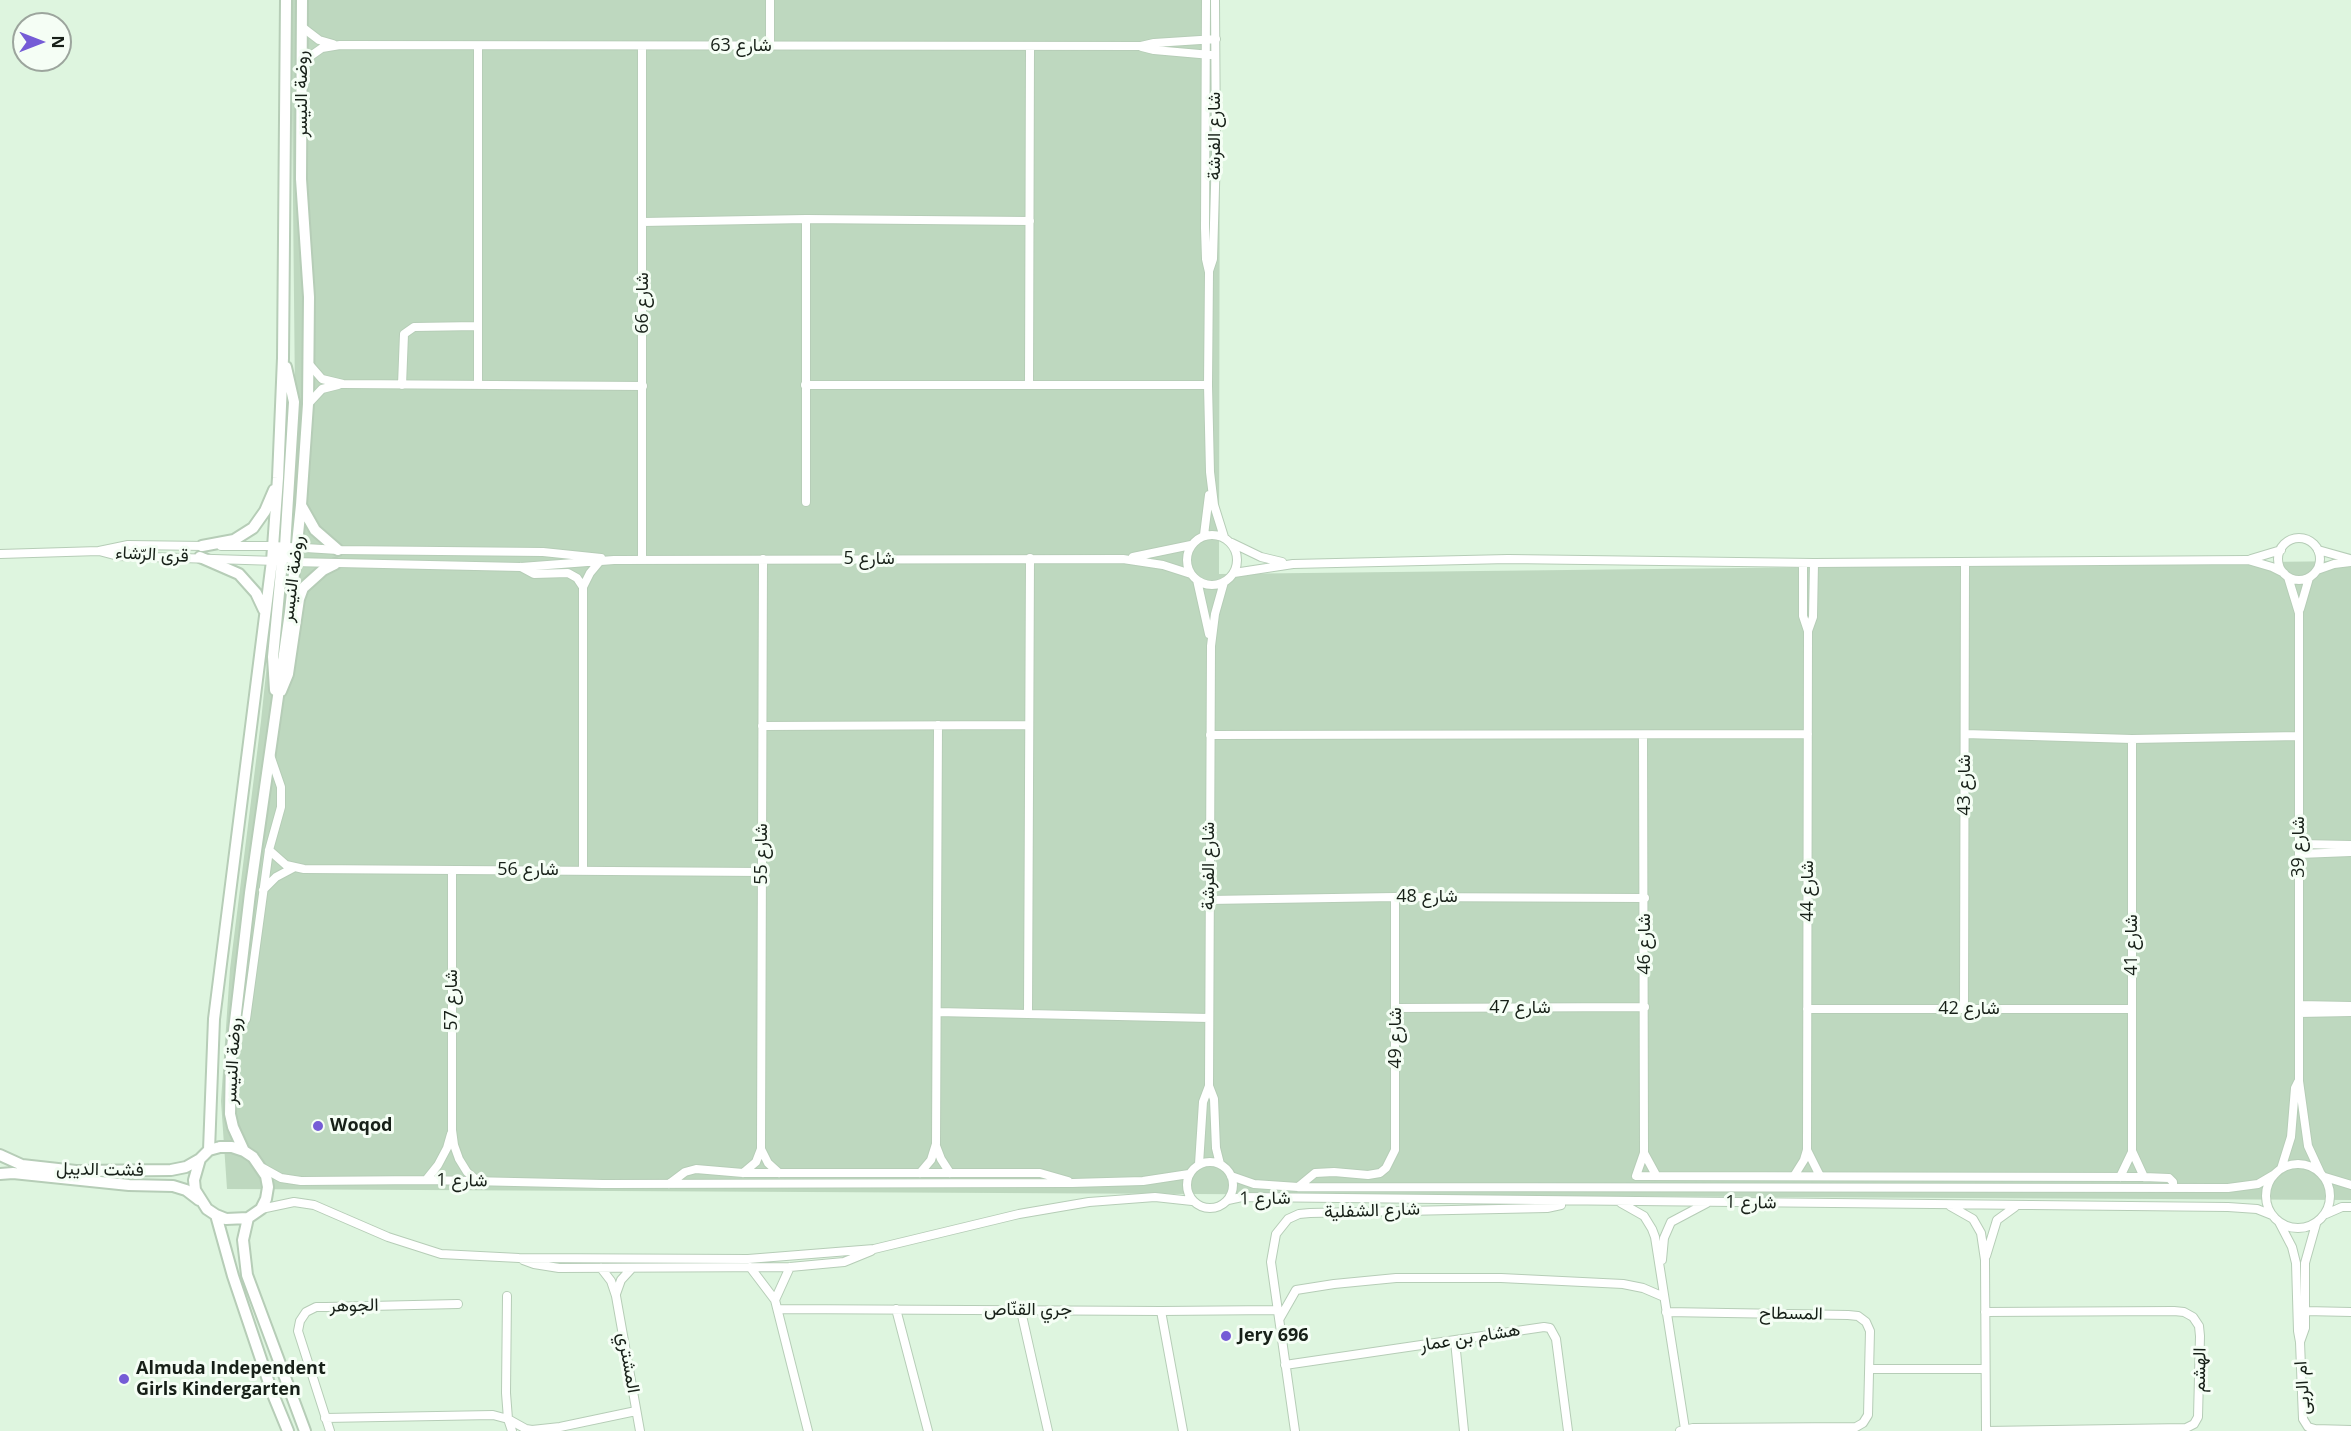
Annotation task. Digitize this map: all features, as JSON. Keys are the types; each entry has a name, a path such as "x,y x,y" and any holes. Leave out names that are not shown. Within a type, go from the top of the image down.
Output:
{"street":[{"name":"روضة النيسر","path":"208,1150 214,1019 264,611 277,561 273,546 283,358 286,0"},
{"name":"روضة النيسر","path":"244,1151 230,1114 234,1031 250,893 296,562 291,547 301,505 308,404 309,297 302,179 302,0"},
{"path":"770,0 770,46"},
{"name":"شارع الفرشة","path":"1206,0 1205,228 1206,259 1209,272 1210,472 1214,505 1224,537"},
{"name":"شارع الفرشة","path":"1209,272 1213,259 1216,164 1215,0"},
{"name":"شارع 63","path":"302,27 319,40 340,45"},
{"name":"شارع 63","path":"302,62 322,48 340,45 1141,46 1216,39"},
{"path":"478,46 478,385"},
{"name":"شارع 66","path":"642,46 642,560"},
{"path":"1029,385 1030,46"},
{"name":"شارع 63","path":"1141,46 1154,50 1216,56"},
{"path":"806,219 806,502"},
{"path":"643,222 806,219 1030,220"},
{"path":"402,385 404,334 414,327 477,326"},
{"path":"283,358 294,402 291,547"},
{"path":"309,364 322,379 343,384 643,386"},
{"path":"308,404 322,389 343,384"},
{"path":"805,385 1208,386"},
{"name":"شارع الفرشة","path":"1204,535 1210,472"},
{"path":"201,552 234,540 253,528 265,511 278,478"},
{"path":"301,505 315,530 338,550"},
{"path":"1293,564 1261,557 1231,543 1224,537 1211,534 1204,535 1191,545 1186,560 1194,577 1210,585 1224,582 1234,573 1293,564 1508,559 1803,563 2248,560 2266,564 2298,580 2309,578 2317,570 2351,561"},
{"path":"2248,560 2281,549 2290,541 2301,538 2311,542 2318,550 2320,560 2317,570"},
{"path":"1231,543 1237,557 1234,573"},
{"name":"قرى الرّشاء","path":"99,552 128,545 277,561 521,567"},
{"name":"شارع 5","path":"1123,559 1191,545"},
{"name":"قرى الرّشاء","path":"99,552 118,556 273,546 338,550 543,552 614,560"},
{"path":"2281,549 2279,564 2286,575"},
{"path":"2318,550 2351,561"},
{"path":"0,554 99,552"},
{"path":"201,552 239,574 256,592 264,611"},
{"path":"1028,1013 1030,558"},
{"name":"شارع 55","path":"761,1149 763,559"},
{"name":"شارع 5","path":"614,560 1123,559 1163,564 1194,577"},
{"path":"521,567 614,560"},
{"path":"277,561 273,676 277,696"},
{"path":"583,871 583,587 590,573 600,561"},
{"name":"شارع 43","path":"1964,1009 1965,562"},
{"name":"شارع 44","path":"1803,563 1803,619 1808,631"},
{"name":"شارع 44","path":"1794,1176 1807,1150 1808,631 1813,617 1814,563"},
{"path":"277,696 288,674 299,599 303,588 323,570 335,564"},
{"path":"521,567 534,574 568,573 577,578 583,587"},
{"name":"شارع 39","path":"2286,575 2298,613"},
{"name":"شارع الفرشة","path":"1194,577 1211,646"},
{"name":"شارع 39","path":"2309,578 2298,613 2299,1081 2305,1137 2322,1174"},
{"name":"شارع الفرشة","path":"1199,1164 1203,1102 1209,1086 1211,646 1215,614 1224,582"},
{"path":"762,726 1029,724"},
{"path":"920,1173 931,1160 936,1144 938,725"},
{"path":"1210,735 1808,734"},
{"path":"1965,734 2132,739 2298,736"},
{"name":"شارع 46","path":"1636,1176 1644,1153 1643,736"},
{"name":"شارع 41","path":"2120,1177 2132,1151 2132,739"},
{"path":"234,1031 246,1019 269,850 282,797 270,755"},
{"path":"2298,844 2351,845"},
{"path":"269,850 279,861 292,868"},
{"path":"2298,854 2351,852"},
{"path":"263,890 276,877 292,868"},
{"name":"شارع 56","path":"292,868 762,872"},
{"name":"شارع 57","path":"452,870 452,1130 459,1159 467,1172 479,1182"},
{"name":"شارع 48","path":"1209,900 1395,897 1644,898"},
{"name":"شارع 49","path":"1380,1173 1393,1156 1396,1143 1395,897"},
{"path":"2299,1009 2351,1006"},
{"name":"شارع 47","path":"1396,1008 1645,1007"},
{"name":"شارع 42","path":"1807,1009 2132,1009"},
{"path":"2299,1009 2351,1012"},
{"path":"937,1012 1209,1018"},
{"name":"شارع 39","path":"2278,1171 2291,1137 2295,1088 2299,1081"},
{"name":"شارع الفرشة","path":"1209,1086 1214,1099 1215,1141 1220,1164"},
{"name":"شارع 57","path":"426,1180 438,1165 447,1148 452,1130"},
{"path":"936,1144 941,1160 950,1173"},
{"path":"261,1209 268,1187 266,1176 260,1166 244,1151 232,1147 208,1150 200,1159 194,1180 200,1200 216,1215 226,1219 248,1218 261,1209 281,1203 305,1203 388,1237 441,1254 519,1258 748,1259 874,1249 997,1218 1052,1208 1143,1197 1168,1197 1192,1201 1210,1208 1220,1206 1228,1200 1232,1192 1231,1176 1220,1164 1213,1162 1199,1164 1189,1174 1186,1188 1192,1201"},
{"path":"761,1149 768,1163 779,1173"},
{"path":"743,1173 756,1162 761,1149"},
{"name":"شارع 44","path":"1807,1150 1820,1176"},
{"name":"شارع 41","path":"2132,1151 2144,1177"},
{"name":"شارع 46","path":"1644,1153 1656,1175"},
{"name":"فشت الديبل","path":"0,1155 22,1165 76,1171 171,1170 186,1167 200,1159"},
{"path":"2351,1185 2322,1174 2307,1165 2294,1164 2278,1171 2269,1183 2266,1194 2267,1205 2272,1215 2279,1222 2291,1228 2316,1224 2326,1214 2351,1206"},
{"name":"شارع 1","path":"260,1166 273,1175 301,1181 426,1180 669,1184 1072,1183 1143,1181 1189,1174"},
{"name":"شارع 1","path":"669,1184 685,1172 696,1169 743,1173 1040,1173 1072,1183"},
{"name":"شارع 1","path":"1231,1176 1254,1184 1298,1187 2173,1188 2246,1187 2258,1184 2278,1171"},
{"name":"فشت الديبل","path":"0,1173 129,1185 173,1186 186,1190 200,1200"},
{"name":"شارع 1","path":"1298,1187 1315,1173 1368,1175 1380,1173"},
{"path":"2322,1174 2330,1189 2326,1214"},
{"name":"شارع 1","path":"1636,1176 2144,1177 2169,1178 2173,1182 2173,1188"},
{"name":"شارع 1","path":"1228,1200 1242,1197 2244,1207 2272,1215"},
{"name":"المسطاح","path":"1619,1201 1644,1216 1655,1237 1682,1430 1856,1427 1863,1423 1868,1415 1870,1331 1866,1322 1858,1316 1666,1312"},
{"name":"شارع الشفلية","path":"1295,1431 1271,1262 1273,1240 1280,1227 1288,1219 1299,1214 1547,1208 1568,1202"},
{"name":"المسطاح","path":"1661,1271 1666,1228 1674,1219 1709,1202"},
{"name":"الهشم","path":"1947,1205 1967,1214 1979,1226 1985,1260 1985,1312 1985,1369 1986,1431 2186,1428 2194,1424 2198,1417 2199,1326 2193,1317 2184,1312 1985,1312"},
{"name":"الهشم","path":"1985,1260 1997,1220 2017,1206"},
{"path":"216,1215 233,1276 272,1392 288,1431"},
{"path":"248,1218 244,1230 243,1252 247,1275 305,1431"},
{"name":"ام الربى","path":"2279,1222 2292,1247 2296,1263 2302,1410 2308,1427 2322,1430 2351,1430"},
{"name":"ام الربى","path":"2300,1342 2305,1328 2305,1263 2316,1224"},
{"path":"519,1258 544,1267 790,1267 844,1262 862,1257 874,1249"},
{"path":"750,1267 775,1300 808,1431"},
{"path":"775,1300 790,1267"},
{"name":"المشتري","path":"602,1268 616,1296 640,1431"},
{"path":"616,1296 621,1280 632,1268"},
{"path":"1279,1314 1296,1290 1396,1278 1501,1278 1623,1284 1643,1288 1664,1297"},
{"path":"507,1296 508,1419 512,1431"},
{"name":"الجوهر","path":"330,1431 298,1331 300,1321 306,1312 316,1307 458,1304"},
{"name":"جري القنّاص","path":"778,1309 1161,1311 1279,1314"},
{"path":"896,1309 928,1431"},
{"path":"1021,1311 1047,1431"},
{"path":"1161,1311 1183,1431"},
{"path":"2305,1311 2351,1312"},
{"name":"هشام بن عمار","path":"1286,1365 1537,1327 1550,1328 1556,1339 1568,1431"},
{"path":"1455,1341 1464,1431"},
{"path":"1870,1369 1985,1369"},
{"path":"325,1418 493,1415 532,1430 560,1427 636,1411"}],"green space":[{"path":"291,0 1220,0 1219,574 2351,561 2351,1200 227,1189 221,1101 230,969 261,721 295,397"}],"place":[{"name":"Woqod","path":"318,1126"},
{"name":"Jery 696","path":"1226,1336"},
{"name":"Almuda Independent Girls Kindergarten","path":"124,1379"}]}
